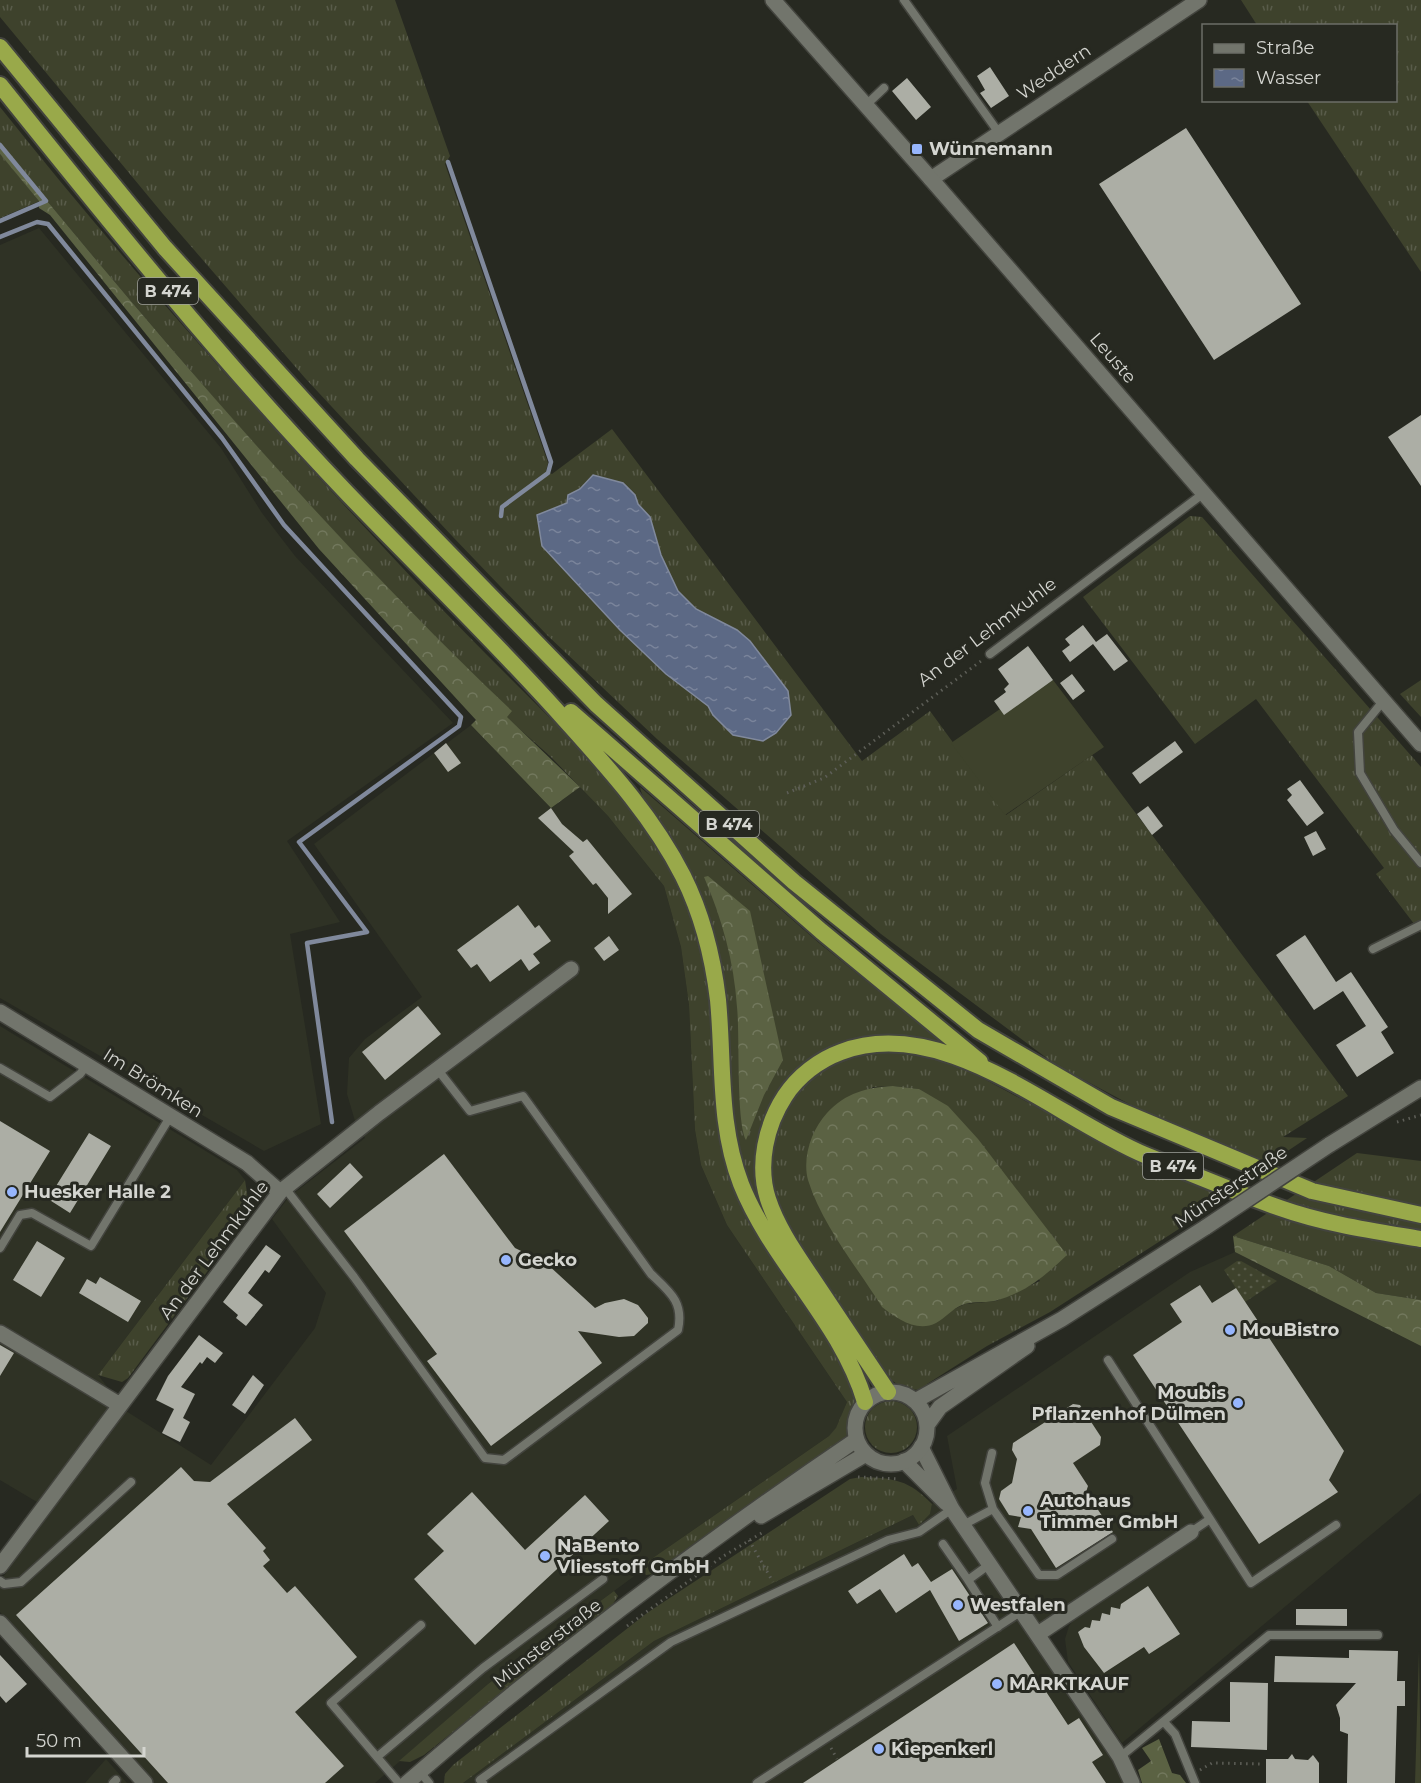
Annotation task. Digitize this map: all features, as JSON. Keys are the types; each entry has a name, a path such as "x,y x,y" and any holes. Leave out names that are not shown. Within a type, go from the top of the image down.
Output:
{"highway":[{"name":"B 474","path":"0,47 165,248 357,459 596,704 794,882 978,1030 1111,1107 1312,1191 1421,1215"},
{"name":"B 474","path":"0,86 156,279 345,490 515,664 821,932 992,1072 1142,1153 1281,1209 1366,1230 1421,1239"},
{"path":"515,664 632,794 668,848 684,879 699,912 715,975 723,1113 730,1150 742,1186 756,1214 843,1349 858,1379 865,1402"},
{"path":"888,1392 787,1241 767,1198 764,1157 773,1114 790,1089 808,1071 828,1057 850,1048 874,1044 919,1047 992,1072"}],"street":[{"name":"Leuste","path":"773,0 932,179 1421,744"},
{"name":"Weddern","path":"932,179 1199,0"},
{"name":"An der Lehmkuhle","path":"0,1566 283,1190 571,969"},
{"name":"Im Brömken","path":"0,1012 247,1163 283,1190"},
{"name":"Münsterstraße","path":"915,1401 1062,1318 1206,1227 1329,1144 1421,1088"},
{"name":"Münsterstraße","path":"927,1425 940,1407 990,1373 1062,1318"},
{"path":"0,1333 120,1405"},
{"path":"888,1392 898,1392 915,1401 925,1416 927,1425 921,1447 904,1461 884,1464 866,1454 856,1440 855,1420 865,1402 888,1392"},
{"name":"Münsterstraße","path":"407,1783 425,1778 527,1682 793,1483 856,1440"},
{"path":"921,1447 952,1509 1120,1757 1132,1783"},
{"name":"Münsterstraße","path":"716,1540 801,1495 866,1454"},
{"path":"904,1461 952,1509"},
{"path":"1038,1634 1191,1532"},
{"path":"0,1623 145,1783"}],"lane":[{"path":"904,0 999,133"},
{"path":"865,106 885,88"},
{"name":"An der Lehmkuhle","path":"990,654 1204,493"},
{"path":"1384,700 1358,732 1360,773 1394,830 1421,863"},
{"path":"1373,949 1421,925"},
{"path":"0,1068 50,1097 80,1074 87,1065"},
{"path":"283,1190 354,1277 485,1458 504,1460 678,1330 681,1314 672,1294 651,1274 524,1096 470,1111 438,1070"},
{"path":"0,1248 20,1215 32,1213 91,1246 171,1117"},
{"path":"1108,1360 1251,1583 1336,1525"},
{"path":"992,1453 985,1484 993,1509 1039,1575 1058,1575 1112,1539"},
{"path":"0,1581 4,1584 21,1582 131,1482"},
{"path":"483,1783 480,1779 671,1642 888,1540 920,1532 952,1509"},
{"path":"963,1525 993,1509"},
{"path":"1191,1532 1210,1519"},
{"path":"943,1544 998,1627"},
{"path":"968,1580 990,1564"},
{"path":"377,1757 483,1668 603,1579"},
{"path":"757,1783 1022,1611"},
{"path":"399,1783 331,1702 421,1624"},
{"path":"1120,1757 1269,1635 1378,1635"},
{"path":"1164,1722 1175,1734 1193,1779"}],"path":[{"name":"An der Lehmkuhle","path":"787,793 824,777 990,654"},
{"path":"855,1478 891,1477 911,1482 920,1477"},
{"path":"625,1627 768,1529"},
{"path":"749,1540 779,1592"},
{"path":"1193,1779 1212,1762 1260,1764"}],"shaded area":[{"path":"39,228 221,448 262,513 295,556 453,723 287,841 340,922 290,934 321,1124 264,1151 0,998 0,245"},
{"path":"471,725 551,808 580,787 608,816 664,886 681,947 689,1005 695,1130 701,1165 727,1225 847,1402 836,1429 829,1436 647,1562 633,1577 488,1684 375,1783 153,1783 0,1612 0,1581 52,1511 0,1480 0,1026 237,1170 245,1180 98,1375 126,1411 211,1465 315,1328 326,1293 272,1219 289,1197 365,1138 355,1121 347,1094 349,1058 365,1039 422,997 314,844"},
{"path":"1235,1252 1421,1346 1421,1493 1122,1743 1068,1662 1065,1639 1069,1626 1077,1615 1038,1634 1132,1783 463,1783 654,1641 913,1515 919,1525 930,1514 932,1504 957,1489 947,1436 1190,1272"},
{"path":"106,1759 127,1783 85,1783"}],"green space":[{"path":"0,0 395,0 450,156 445,164 548,463 546,471 552,474 612,429 862,761 930,711 1006,815 1092,755 1348,1096 1283,1137 1307,1138 1268,1164 1148,1114 1056,1065 881,934 657,739 547,635 453,537 305,378 163,214 0,17"},
{"path":"1241,0 1421,0 1421,272 1308,102 1397,102 1397,24 1256,24"},
{"path":"0,107 150,288 306,464 413,579 608,780 642,822 670,867 682,892 693,919 707,974 713,1024 717,1098 723,1148 729,1172 839,1351 857,1396 847,1435 839,1446 653,1574 646,1575 641,1569 647,1562 829,1436 836,1428 847,1402 727,1225 701,1165 695,1130 689,1005 681,947 664,886 608,816 551,757 506,717 511,711 376,576 184,364 0,144"},
{"path":"0,144 184,364 311,506 377,576 512,711 507,717 580,787 551,808 471,725 476,720 319,549 50,215 39,208 39,201 0,154"},
{"path":"0,154 40,201 0,218"},
{"path":"1190,516 1202,517 1421,767 1421,933 1376,874 1384,868 1256,699 1195,744 1083,597"},
{"path":"1053,680 1104,747 1005,815 951,743 1000,709 1004,714"},
{"path":"1421,680 1421,717 1400,694"},
{"path":"640,787 819,943 946,1045 869,1038 772,1104 757,1146 760,1203 747,1181 738,1154 732,1124 725,998 715,940 699,893 685,862 650,809"},
{"path":"708,876 750,911 783,1060 764,1095 746,1140 741,1115 738,1020 733,973 722,924 704,877"},
{"path":"877,1051 922,1054 962,1067 1129,1157 1220,1196 1183,1220 1185,1225 1050,1312 987,1346 927,1384 928,1389 914,1390 901,1386 890,1379 870,1358 851,1320 794,1234 779,1203 773,1183 774,1143 789,1105 801,1089 816,1075 839,1062","holes":["893,1086 919,1089 1040,1281 996,1301 965,1304 946,1313 808,1179 809,1146 873,1087"]},
{"path":"893,1086 919,1089 948,1106 978,1139 1067,1255 1042,1277 1015,1294 994,1301 962,1305 929,1326 907,1323 882,1307 822,1213 806,1171 807,1153 813,1135 834,1106 857,1092"},
{"path":"1357,1153 1421,1161 1421,1300 1376,1293 1329,1266 1233,1236"},
{"path":"245,1180 249,1206 247,1218 128,1378 122,1382 98,1375"},
{"path":"1233,1236 1329,1266 1376,1293 1421,1300 1421,1346 1235,1252"},
{"path":"1237,1261 1277,1281 1245,1302 1224,1270"},
{"path":"891,1401 901,1403 909,1409 915,1417 917,1427 915,1437 909,1445 901,1451 891,1453 881,1451 873,1445 867,1437 865,1427 867,1417 873,1409 881,1403"},
{"path":"883,1478 908,1485 932,1504 930,1514 919,1525 913,1515 654,1641 463,1783 444,1783 445,1774 453,1765 647,1613 850,1479"},
{"path":"614,1591 618,1596 613,1604 424,1755 410,1762 399,1761 488,1684"},
{"path":"1419,1651 1421,1783 1415,1783"},
{"path":"1159,1739 1172,1773 1180,1775 1186,1783 1142,1783 1138,1770 1151,1761 1142,1748"}],"water":[{"path":"593,475 623,483 635,495 638,504 650,517 661,555 678,591 696,609 737,630 750,641 788,691 791,715 776,733 763,741 733,735 713,715 708,706 666,674 620,630 542,546 537,515 567,503 568,495 580,489"}],"building":[{"path":"990,67 1009,96 991,108 980,93 985,90 977,76"},
{"path":"907,78 931,107 916,120 892,91"},
{"path":"1186,128 1301,304 1214,360 1099,184"},
{"path":"1421,415 1421,486 1388,437"},
{"path":"1083,625 1096,642 1107,634 1128,661 1114,671 1093,644 1070,662 1062,651 1070,645 1065,639"},
{"path":"1028,646 1053,680 1004,715 994,701 1006,692 1004,689 1009,684 998,669"},
{"path":"1072,674 1085,691 1073,700 1060,683"},
{"path":"1175,741 1183,752 1140,784 1132,773"},
{"path":"446,743 461,763 448,772 434,753"},
{"path":"1300,780 1324,813 1307,826 1287,800 1292,795 1287,789"},
{"path":"1148,806 1163,826 1152,835 1137,814"},
{"path":"551,808 562,824 583,842 587,839 632,894 608,914 608,898 596,883 593,885 569,856 574,852 538,818"},
{"path":"1316,831 1326,849 1313,856 1304,837"},
{"path":"518,905 535,928 539,925 551,941 533,954 540,963 529,971 521,959 490,982 477,964 471,968 457,950"},
{"path":"1305,935 1336,982 1351,972 1388,1027 1381,1032 1394,1053 1357,1077 1336,1045 1366,1026 1343,991 1314,1010 1276,955"},
{"path":"609,936 619,950 604,961 594,948"},
{"path":"418,1006 441,1034 385,1080 362,1052"},
{"name":"Huesker Halle 2","path":"0,1121 50,1151 0,1232"},
{"path":"89,1133 111,1146 70,1213 48,1199"},
{"path":"444,1154 515,1248 546,1263 595,1308 605,1303 624,1299 638,1305 648,1318 648,1323 634,1336 619,1337 578,1331 602,1363 491,1446 427,1361 437,1354 344,1231"},
{"path":"350,1163 363,1177 330,1208 317,1194"},
{"path":"37,1241 65,1258 41,1297 13,1280"},
{"path":"266,1245 281,1256 269,1273 265,1270 248,1293 263,1305 246,1326 236,1318 238,1315 223,1302"},
{"path":"100,1277 141,1301 128,1322 79,1293 87,1279 96,1284"},
{"name":"Moubis Pflanzenhof Dülmen","path":"1200,1285 1212,1303 1236,1288 1344,1451 1329,1480 1338,1492 1259,1544 1133,1355 1182,1322 1170,1304"},
{"path":"199,1335 223,1353 215,1363 207,1357 202,1364 200,1362 181,1387 195,1394 183,1418 190,1422 180,1442 162,1433 174,1409 156,1400 168,1376"},
{"path":"0,1345 14,1353 0,1376"},
{"path":"253,1375 264,1385 245,1414 232,1405"},
{"path":"1073,1404 1080,1405 1101,1437 1100,1445 1073,1463 1088,1486 1086,1492 1113,1532 1056,1568 1031,1529 1018,1527 1021,1517 1009,1515 999,1499 1001,1491 1012,1483 1017,1459 1012,1450 1013,1443"},
{"path":"295,1418 312,1440 227,1504 266,1548 263,1551 270,1560 263,1566 287,1593 295,1586 357,1657 295,1712 344,1766 325,1783 168,1783 16,1615 181,1467 194,1481 210,1482"},
{"path":"472,1492 525,1550 585,1495 609,1521 475,1645 414,1579 444,1551 427,1534"},
{"path":"904,1554 912,1567 918,1563 931,1582 952,1569 988,1623 959,1641 930,1590 896,1613 880,1589 857,1604 848,1591"},
{"path":"1148,1586 1180,1634 1149,1654 1144,1647 1104,1673 1084,1647 1078,1632 1085,1627 1090,1628 1092,1620 1100,1621 1102,1613 1110,1615 1111,1607 1120,1609 1121,1604"},
{"path":"1296,1609 1347,1609 1347,1626 1296,1625"},
{"name":"MARKTKAUF","path":"1014,1643 1068,1725 1079,1718 1103,1755 1092,1762 1106,1783 803,1783"},
{"path":"1349,1650 1398,1651 1397,1681 1405,1681 1405,1706 1397,1706 1395,1783 1347,1783 1348,1734 1340,1731 1340,1718 1336,1705 1356,1683 1274,1682 1275,1656 1349,1658"},
{"path":"0,1655 27,1684 6,1703 0,1696"},
{"path":"1230,1682 1268,1683 1267,1750 1191,1747 1192,1721 1230,1722"},
{"path":"1292,1754 1295,1759 1308,1760 1313,1755 1319,1763 1319,1783 1266,1783 1266,1759 1288,1759"}],"waterway":[{"path":"0,145 46,201 0,221"},
{"path":"448,162 551,462 548,473 502,507 501,516"},
{"path":"0,237 37,222 48,224 222,438 284,525 461,717 459,726 299,842 367,932 307,943 332,1122"}],"place":[{"name":"Wünnemann","path":"917,149"},
{"name":"Huesker Halle 2","path":"12,1192"},
{"name":"Gecko","path":"506,1260"},
{"name":"MouBistro","path":"1230,1330"},
{"name":"Moubis Pflanzenhof Dülmen","path":"1238,1403"},
{"name":"Autohaus Timmer GmbH","path":"1028,1511"},
{"name":"NaBento Vliesstoff GmbH","path":"545,1556"},
{"name":"Westfalen","path":"958,1605"},
{"name":"MARKTKAUF","path":"997,1684"},
{"name":"Kiepenkerl","path":"879,1749"}]}
